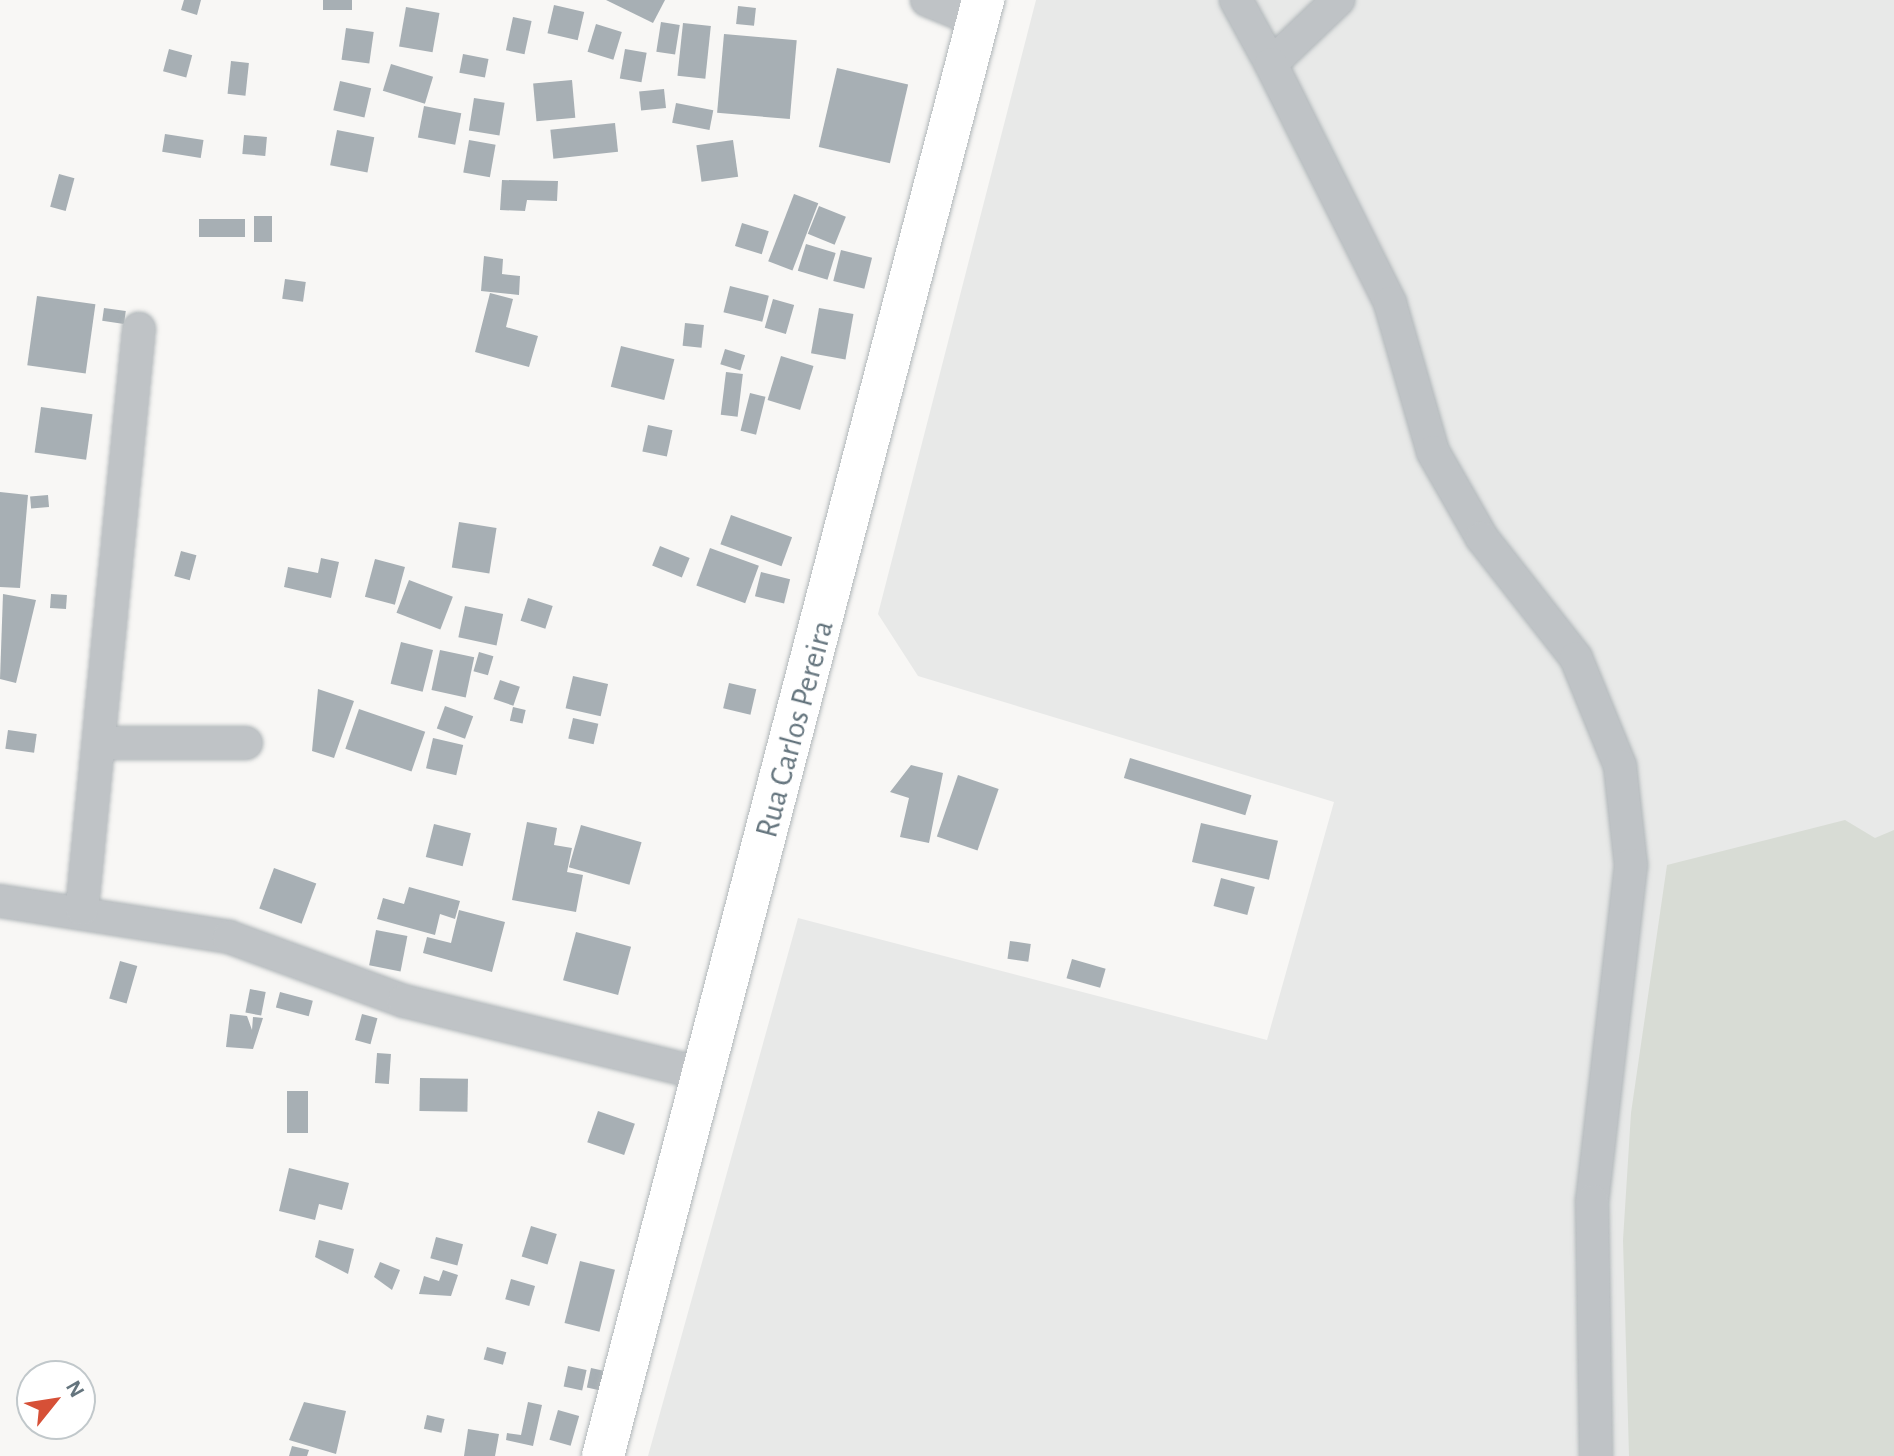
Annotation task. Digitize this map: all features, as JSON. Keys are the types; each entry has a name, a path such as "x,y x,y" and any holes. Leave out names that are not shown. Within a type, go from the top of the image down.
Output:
{"main road":[{"name":"Rua Carlos Pereira","path":"603,1456 980,10"}],"street":[{"path":"927,0 980,10"},
{"path":"1236,0 1390,303 1433,452 1482,538 1576,658 1620,766 1631,865 1592,1201 1596,1456"},
{"path":"1271,64 1338,0"},
{"path":"82,909 101,743 139,329"},
{"path":"101,743 246,743"},
{"path":"0,901 82,909 229,937 404,1001 703,1074"}],"shaded area":[{"path":"1036,0 1894,0 1894,1456 648,1456 798,918 1267,1040 1334,802 918,676 878,614"},
{"path":"1845,820 1875,838 1894,830 1894,1456 1629,1456 1623,1240 1631,1113 1667,865"}],"building":[{"path":"184,0 201,0 197,15 181,10"},
{"path":"323,0 352,0 352,10 323,10"},
{"path":"606,0 665,0 653,23"},
{"path":"554,5 584,12 578,40 547,33"},
{"path":"738,6 756,8 754,26 736,24"},
{"path":"406,7 439,13 433,52 399,46"},
{"path":"513,17 532,21 525,54 506,50"},
{"path":"661,22 680,25 675,55 656,52"},
{"path":"683,23 711,26 705,79 677,76"},
{"path":"596,24 622,32 613,60 588,52"},
{"path":"346,28 374,32 369,64 342,60"},
{"path":"724,34 797,40 790,119 717,113"},
{"path":"169,49 192,55 186,77 163,71"},
{"path":"625,49 647,53 641,82 620,79"},
{"path":"463,54 489,59 485,78 459,73"},
{"path":"231,61 249,63 245,96 228,94"},
{"path":"391,64 433,77 425,104 383,91"},
{"path":"837,68 908,84 890,163 819,147"},
{"path":"572,80 575,118 536,121 533,83"},
{"path":"340,81 371,88 364,117 333,110"},
{"path":"664,89 666,108 641,111 639,92"},
{"path":"474,98 505,103 499,135 469,131"},
{"path":"676,103 713,110 709,130 672,123"},
{"path":"424,106 461,113 455,145 418,137"},
{"path":"615,123 618,152 553,159 550,130"},
{"path":"337,130 374,137 367,173 330,165"},
{"path":"165,134 204,140 201,158 162,152"},
{"path":"244,135 267,137 265,156 242,154"},
{"path":"469,140 496,145 490,177 463,172"},
{"path":"733,140 738,177 702,182 696,145"},
{"path":"59,174 74,178 66,211 50,207"},
{"path":"502,180 558,181 557,201 527,200 525,211 500,210"},
{"path":"794,194 818,203 792,271 768,261"},
{"path":"819,206 846,217 835,245 808,234"},
{"path":"254,216 272,216 272,242 254,242"},
{"path":"199,219 245,219 245,237 199,237"},
{"path":"742,223 769,231 762,254 735,246"},
{"path":"806,244 836,253 827,280 798,271"},
{"path":"841,250 872,258 864,289 833,281"},
{"path":"484,256 503,259 502,274 520,276 519,295 481,291"},
{"path":"285,279 306,282 303,302 282,299"},
{"path":"730,286 769,296 762,322 723,312"},
{"path":"490,293 513,299 506,327 538,336 529,367 475,352"},
{"path":"37,296 95,304 86,374 27,365"},
{"path":"773,299 794,305 786,334 765,328"},
{"path":"104,308 126,311 124,324 102,321"},
{"path":"819,308 853,314 845,359 811,353"},
{"path":"685,323 704,325 701,348 683,346"},
{"path":"621,346 674,359 664,400 611,387"},
{"path":"725,349 745,355 740,370 720,364"},
{"path":"781,356 814,366 800,410 768,400"},
{"path":"726,372 743,374 738,417 721,415"},
{"path":"750,393 766,397 756,435 741,431"},
{"path":"41,407 92,414 86,460 35,453"},
{"path":"648,425 672,430 667,457 642,451"},
{"path":"0,492 28,495 20,588 0,587"},
{"path":"48,495 49,507 31,509 30,497"},
{"path":"731,515 792,537 781,566 720,544"},
{"path":"459,522 497,528 489,573 452,567"},
{"path":"660,546 690,558 682,577 652,565"},
{"path":"710,548 759,566 745,603 696,586"},
{"path":"181,551 196,555 190,580 174,576"},
{"path":"321,558 339,562 331,598 284,587 288,567 318,573"},
{"path":"375,559 405,567 395,605 365,597"},
{"path":"761,572 790,579 784,604 755,596"},
{"path":"409,580 453,597 440,630 396,613"},
{"path":"3,594 36,600 16,683 0,679"},
{"path":"51,594 67,595 66,609 50,608"},
{"path":"528,598 553,606 545,629 521,621"},
{"path":"465,606 503,614 496,645 458,637"},
{"path":"401,642 433,650 423,692 391,684"},
{"path":"440,650 474,657 466,697 431,690"},
{"path":"479,652 493,656 488,675 473,671"},
{"path":"573,676 608,684 601,716 566,708"},
{"path":"500,680 520,687 513,706 493,699"},
{"path":"729,683 756,689 750,715 723,708"},
{"path":"318,689 354,701 334,758 312,751"},
{"path":"445,706 473,716 465,739 437,729"},
{"path":"513,707 526,710 523,724 510,721"},
{"path":"359,709 425,732 412,772 345,749"},
{"path":"573,718 598,724 594,744 568,738"},
{"path":"8,730 37,734 34,753 5,749"},
{"path":"433,738 463,745 456,775 426,768"},
{"path":"1130,758 1251,795 1245,815 1124,778"},
{"path":"911,765 943,773 929,843 900,837 909,798 890,792"},
{"path":"958,775 999,789 977,850 937,836"},
{"path":"527,822 557,828 554,845 572,848 567,872 583,875 576,912 512,900"},
{"path":"1201,823 1278,841 1269,880 1192,862"},
{"path":"434,824 471,833 463,866 426,857"},
{"path":"581,825 642,842 629,885 569,867"},
{"path":"274,868 316,883 302,924 259,908"},
{"path":"1221,878 1255,887 1247,915 1213,906"},
{"path":"409,887 460,901 455,919 440,914 435,935 377,919 383,898 404,904"},
{"path":"459,910 505,922 492,972 423,953 427,937 451,943"},
{"path":"376,930 407,936 401,971 369,965"},
{"path":"576,932 631,947 618,995 563,980"},
{"path":"1010,941 1031,944 1028,962 1007,959"},
{"path":"1072,959 1106,969 1100,988 1066,978"},
{"path":"120,961 137,966 127,1003 109,998"},
{"path":"250,989 266,992 261,1016 245,1013"},
{"path":"280,992 313,1001 309,1016 276,1007"},
{"path":"230,1014 247,1016 252,1030 253,1017 263,1018 253,1049 226,1047"},
{"path":"362,1014 377,1018 370,1044 355,1040"},
{"path":"377,1053 391,1054 389,1084 375,1083"},
{"path":"420,1078 468,1079 467,1112 419,1111"},
{"path":"287,1091 308,1091 308,1133 287,1133"},
{"path":"598,1111 635,1124 624,1155 587,1142"},
{"path":"289,1168 349,1183 342,1210 319,1204 315,1220 279,1211"},
{"path":"531,1226 557,1234 547,1264 522,1257"},
{"path":"436,1237 463,1244 457,1265 430,1258"},
{"path":"319,1240 354,1249 348,1274 315,1257"},
{"path":"580,1261 615,1270 599,1332 565,1323"},
{"path":"380,1262 400,1270 392,1290 374,1277"},
{"path":"443,1270 458,1275 451,1296 419,1294 424,1276 439,1281"},
{"path":"511,1279 535,1286 529,1306 505,1299"},
{"path":"487,1347 506,1352 503,1365 484,1360"},
{"path":"568,1366 587,1370 582,1390 564,1387"},
{"path":"591,1368 605,1371 601,1390 587,1388"},
{"path":"304,1402 346,1411 336,1454 289,1440"},
{"path":"528,1402 542,1405 533,1446 506,1440 507,1433 521,1435"},
{"path":"558,1410 579,1416 571,1446 549,1440"},
{"path":"427,1415 445,1419 441,1433 424,1429"},
{"path":"468,1429 499,1434 495,1456 464,1456"},
{"path":"292,1446 309,1450 307,1456 289,1456"}]}
